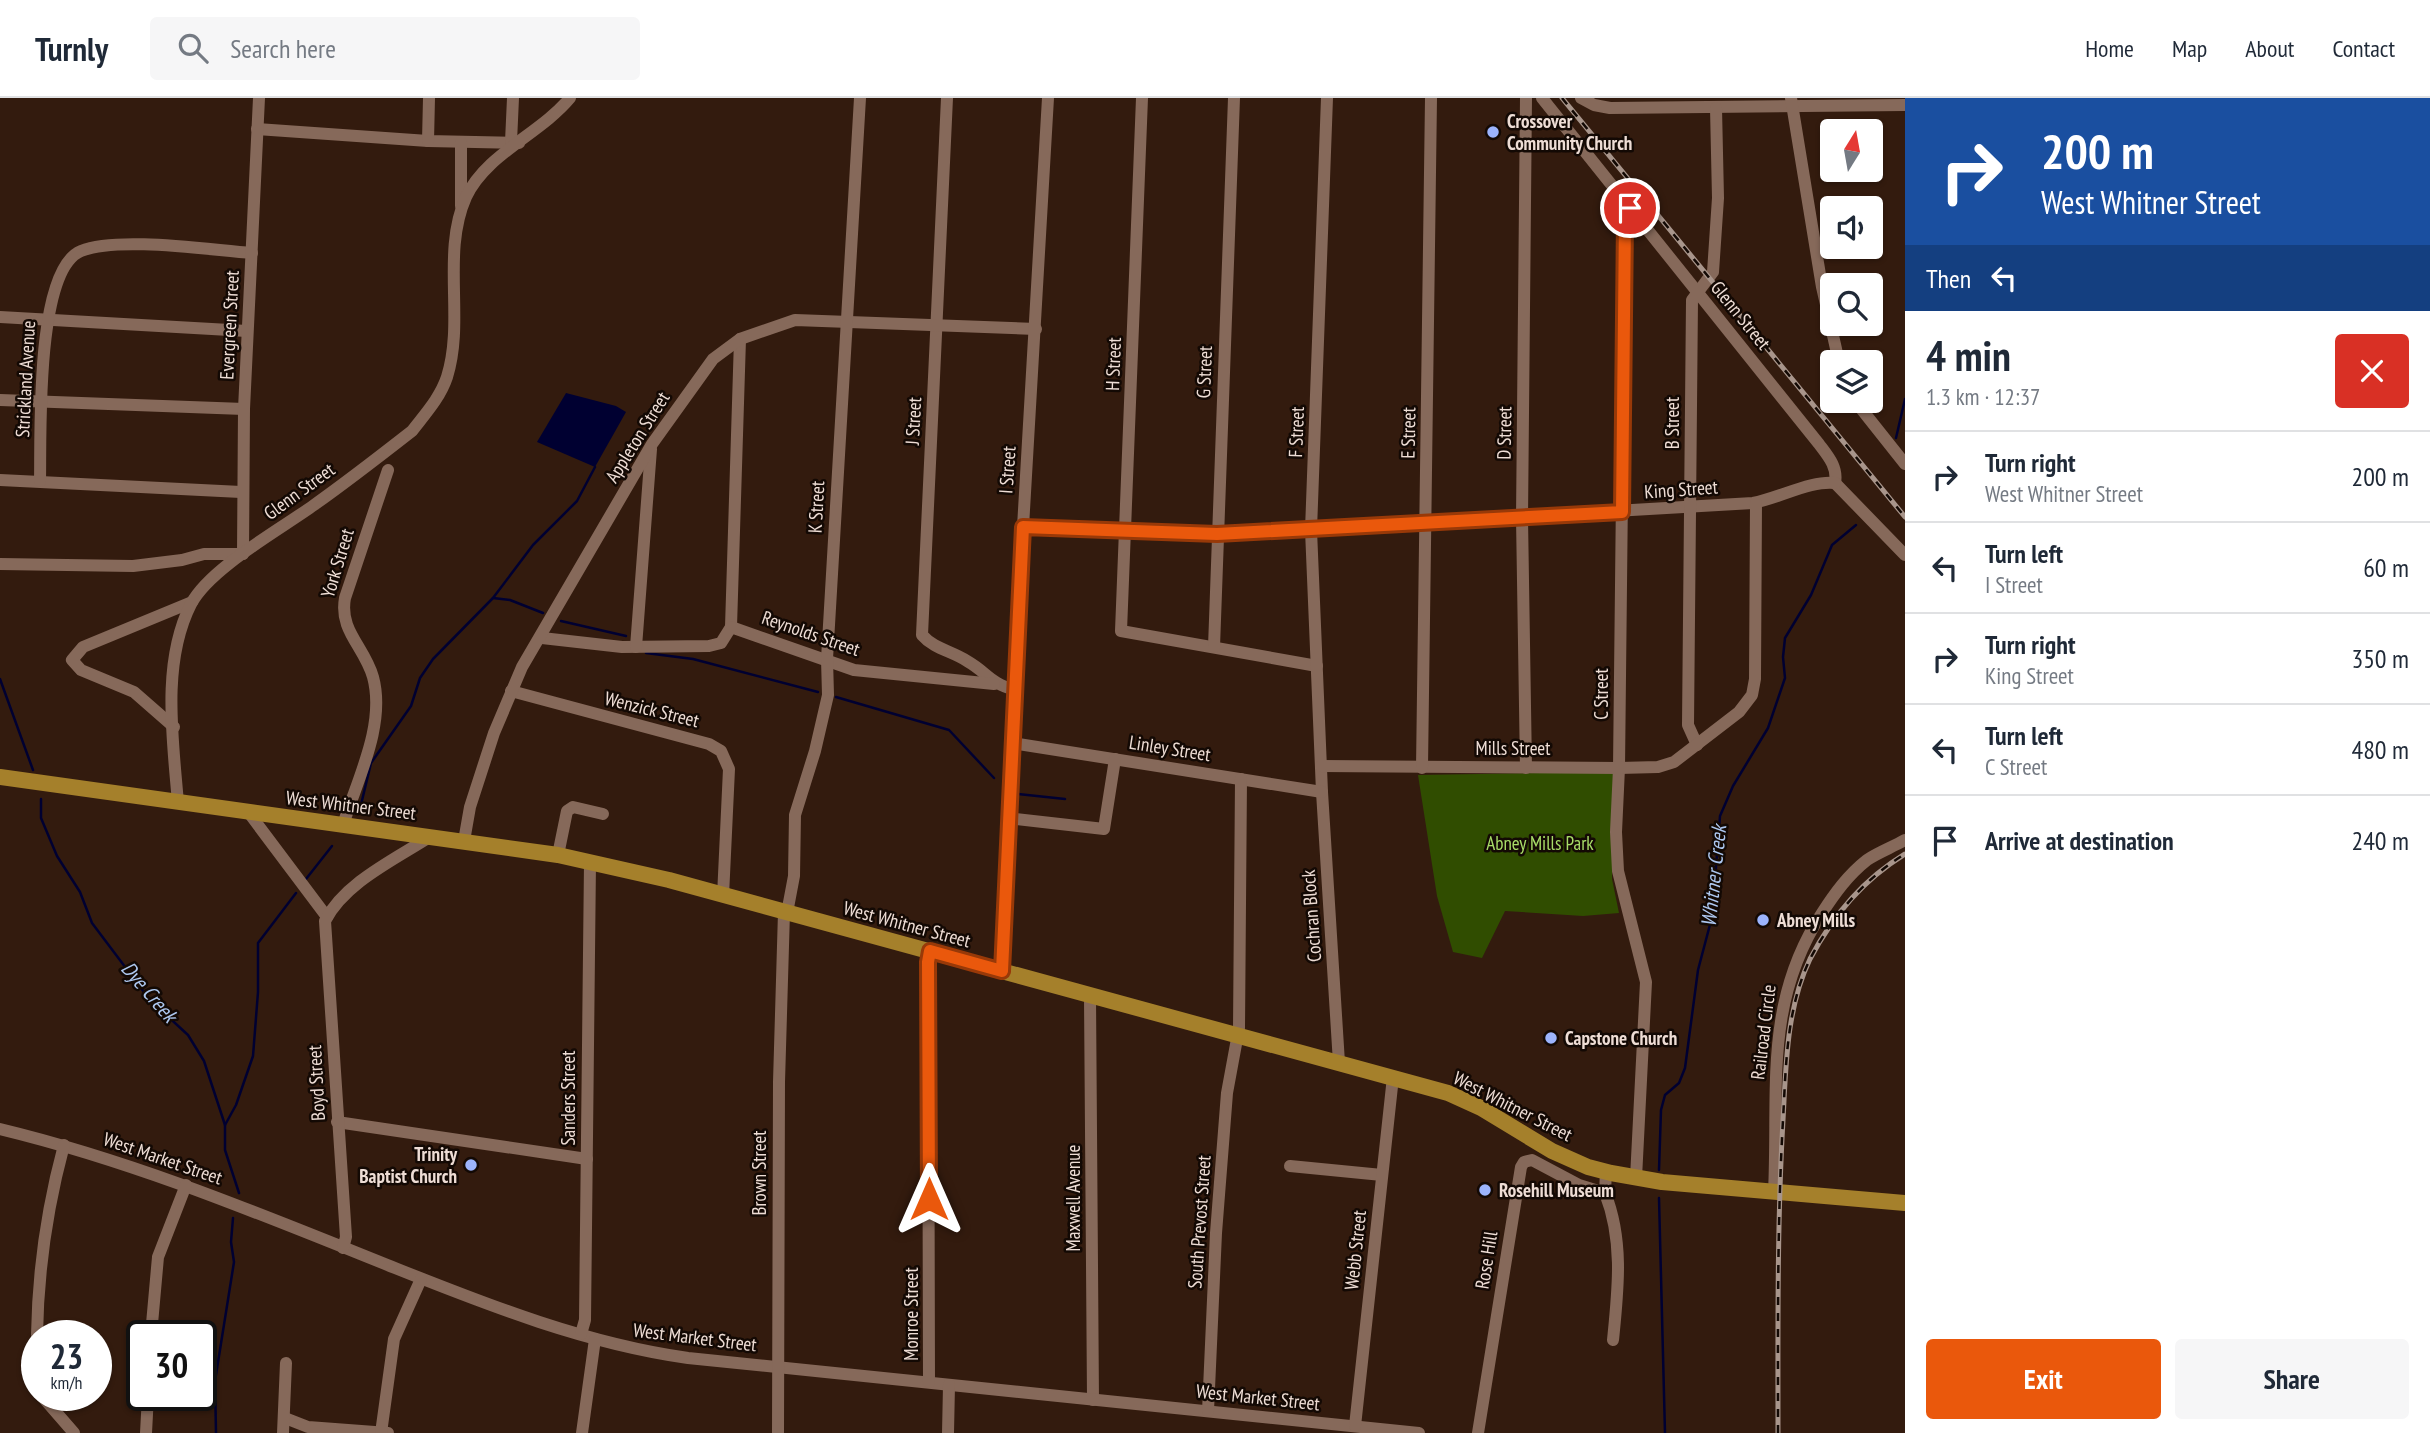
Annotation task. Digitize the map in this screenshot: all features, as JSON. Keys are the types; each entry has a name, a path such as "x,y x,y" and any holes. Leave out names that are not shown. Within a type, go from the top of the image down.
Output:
{"main road":[{"name":"West Whitner Street","path":"0,777 248,813 432,836 590,862 930,951 1448,1093 1481,1108 1552,1151 1606,1171 1636,1178 1905,1203"}],"street":[{"name":"Evergreen Street","path":"243,554 241,492 259,98"},
{"path":"428,141 429,98"},
{"path":"257,129 428,141 515,143 513,98"},
{"name":"Glenn Street","path":"178,803 174,662 179,637 192,603 199,592 243,554 412,431 435,403 447,377 452,346 456,237 467,195 483,174 515,143 570,98"},
{"name":"K Street","path":"785,912 794,876 795,815 816,751 828,695 827,659 860,98"},
{"name":"J Street","path":"947,98 922,635 929,643 969,662 994,684 1015,690"},
{"name":"I Street","path":"1002,971 1023,527 1048,98"},
{"name":"H Street","path":"1142,98 1121,631 1214,647"},
{"name":"G Street","path":"1214,647 1234,98"},
{"name":"F Street","path":"1321,766 1311,530 1327,98"},
{"name":"E Street","path":"1422,768 1431,98"},
{"name":"D Street","path":"1526,98 1522,518 1526,768"},
{"name":"Glenn Street","path":"1542,98 1819,444 1837,474 1835,483 1905,555"},
{"path":"1581,98 1594,105 1610,108 1690,103 1716,108 1792,102 1905,105"},
{"path":"1792,102 1822,287 1836,350"},
{"name":"B Street","path":"1698,745 1688,725 1692,300 1696,291 1713,272 1718,198 1716,108"},
{"name":"Glenn Street","path":"461,142 461,213"},
{"name":"C Street","path":"1630,208 1625,219 1616,832 1618,871 1646,982 1636,1178"},
{"name":"Strickland Avenue","path":"40,481 46,320 58,275 77,252 94,247 136,246 252,253"},
{"path":"0,317 247,331"},
{"name":"Appleton Street","path":"464,841 474,795 522,667 542,638 652,444 713,359 740,339 794,320 1036,329"},
{"path":"731,627 740,339"},
{"path":"0,400 244,410"},
{"path":"1865,413 1905,464"},
{"path":"636,647 652,444"},
{"name":"York Street","path":"343,825 369,747 376,699 373,677 341,617 388,470"},
{"path":"0,480 241,492"},
{"name":"King Street","path":"1023,527 1217,534 1311,530 1756,503 1824,481 1835,483"},
{"name":"Mills Street","path":"1321,766 1619,768 1668,765 1740,712 1754,686 1756,503"},
{"path":"0,564 133,566 204,554 243,554"},
{"path":"174,727 134,692 81,670 72,660 83,647 192,603"},
{"name":"Reynolds Street","path":"542,638 636,647 709,646 721,643 731,627 854,670 994,684"},
{"path":"1214,647 1317,666"},
{"name":"Wenzick Street","path":"511,691 709,744 721,751 729,769 723,896"},
{"name":"Linley Street","path":"1012,743 1322,792"},
{"path":"1009,818 1104,829 1115,759"},
{"name":"Cochran Block","path":"1321,766 1339,1063"},
{"name":"South Prevost Street","path":"1209,1411 1226,1106 1238,1036 1241,779"},
{"path":"558,855 567,811 573,807 603,814"},
{"path":"248,813 327,917 332,907 365,878 432,836"},
{"name":"Railroad Circle","path":"1774,1192 1777,1048 1786,989 1794,963 1805,939 1842,883 1868,860 1905,840"},
{"name":"Sanders Street","path":"581,1334 585,1320 590,862"},
{"name":"Brown Street","path":"778,1433 779,1082 785,912"},
{"name":"Boyd Street","path":"327,917 337,1122 346,1237 343,1248"},
{"name":"Monroe Street","path":"929,1382 930,951"},
{"name":"Maxwell Avenue","path":"1090,997 1093,1400"},
{"name":"Webb Street","path":"1355,1426 1393,1077"},
{"path":"337,1122 587,1160"},
{"name":"West Market Street","path":"0,1129 64,1145 186,1185 421,1279 595,1339 655,1353 1419,1433"},
{"path":"38,1320 42,1251 51,1194 64,1145"},
{"name":"Rose Hill","path":"1478,1433 1524,1161 1532,1160 1579,1185 1605,1193"},
{"path":"1290,1166 1382,1175"},
{"path":"1606,1171 1605,1193 1612,1212 1619,1255 1613,1340"},
{"path":"152,1320 158,1257 186,1185"},
{"path":"382,1433 394,1339 421,1279"},
{"path":"582,1433 595,1339"},
{"path":"283,1433 286,1363"},
{"path":"948,1433 949,1385"},
{"path":"55,1411 74,1433"},
{"path":"146,1433 147,1411"},
{"path":"285,1418 308,1427 388,1433"}],"green space":[{"name":"Abney Mills Park","path":"1613,772 1612,879 1619,913 1583,916 1505,911 1482,958 1453,952 1437,896 1418,775"}],"shaded area":[{"path":"566,393 616,406 626,412 595,467 537,442"}],"waterway":[{"name":"Whitner Creek","path":"1896,438 1905,399"},
{"path":"359,813 371,763 411,706 420,678 433,659 493,598 533,545 577,501 595,467"},
{"name":"Whitner Creek","path":"1659,1170 1661,1110 1665,1095 1679,1083 1685,1068 1698,970 1712,917 1720,816 1733,786 1768,728 1785,678 1785,638 1811,595 1832,545 1856,525"},
{"path":"493,598 510,600 543,613"},
{"path":"561,621 626,636"},
{"path":"646,653 693,659 818,692"},
{"name":"Dye Creek","path":"0,679 33,770"},
{"path":"836,697 949,730 994,778"},
{"path":"1018,794 1065,799"},
{"name":"Dye Creek","path":"41,799 41,818 57,856 80,892 92,923 150,1000 188,1035 204,1061 225,1125 225,1150 239,1193"},
{"path":"306,879 332,846"},
{"path":"225,1125 236,1105 253,1056 258,992 258,943 296,893"},
{"name":"Whitner Creek","path":"1659,1198 1665,1433"},
{"name":"Dye Creek","path":"216,1433 215,1381 234,1262 231,1242 233,1218"}],"railway":[{"path":"1562,98 1905,517"},
{"path":"1778,1433 1781,1159 1787,1059 1796,998 1810,959 1828,928 1863,887 1905,854"}],"place":[{"name":"Crossover Community Church","path":"1493,132"},
{"name":"Abney Mills","path":"1763,920"},
{"name":"Capstone Church","path":"1551,1038"},
{"name":"Trinity Baptist Church","path":"471,1165"},
{"name":"Rosehill Museum","path":"1485,1190"}],"route":[{"path":"929,1199 930,951 1002,971 1023,527 1217,534 1622,512 1625,219 1630,208"}]}
